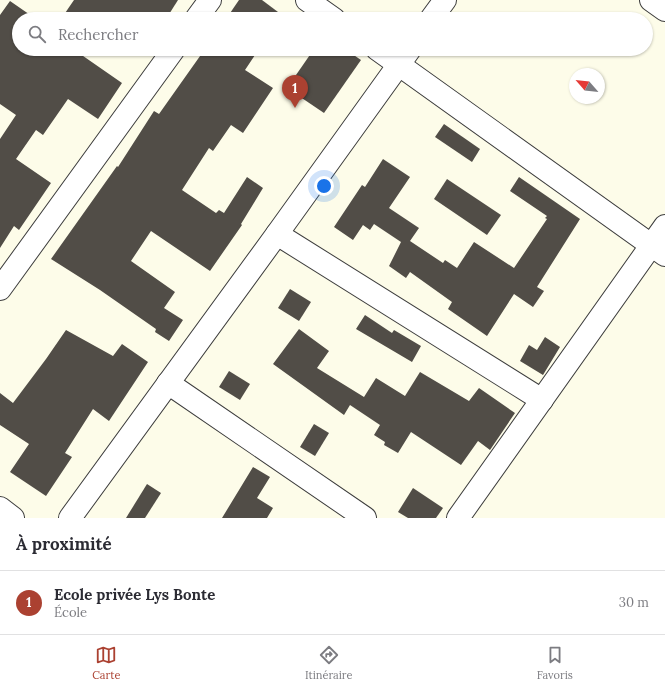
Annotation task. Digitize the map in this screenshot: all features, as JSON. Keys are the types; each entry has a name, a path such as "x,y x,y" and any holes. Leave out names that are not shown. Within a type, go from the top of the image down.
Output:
{"street":[{"path":"201,12 210,0"},
{"path":"307,0 324,12"},
{"path":"436,12 445,0"},
{"path":"651,0 665,10"},
{"path":"0,289 169,56"},
{"path":"70,518 404,57 658,250"},
{"path":"458,518 542,400 658,250 665,226"},
{"path":"277,234 542,400"},
{"path":"168,382 365,518"},
{"path":"0,508 13,518"}],"building":[{"path":"74,0 178,0 170,12 66,12"},
{"path":"239,0 262,0 278,12 231,12"},
{"path":"10,1 26,12 12,12 12,56 83,56 122,83 98,119 68,99 43,135 36,130 16,159 51,183 19,230 14,226 0,248 0,139 16,115 0,104 0,15"},
{"path":"200,56 254,56 245,70 273,88 243,133 231,125 213,151 209,148 182,190 216,213 219,210 224,213 247,177 263,188 241,224 242,225 210,271 151,231 131,261 175,292 164,308 183,320 169,341 155,332 156,329 100,290 51,259 117,166 118,167 154,111 159,114"},
{"path":"309,56 355,56 361,60 324,113 287,88"},
{"path":"444,124 480,149 472,162 435,137"},
{"path":"383,159 410,177 389,208 419,228 410,241 443,263 445,260 457,268 474,242 514,268 547,219 545,218 547,216 510,191 519,177 580,219 537,287 544,291 533,307 514,294 487,336 448,309 452,302 410,272 406,278 389,266 401,242 374,224 370,230 363,225 353,240 334,227 362,185 365,187"},
{"path":"447,179 501,215 487,235 434,199"},
{"path":"290,289 311,302 299,321 278,308"},
{"path":"365,315 392,333 394,330 421,346 412,362 356,329"},
{"path":"299,329 329,351 317,368 364,397 376,378 405,396 420,372 469,401 479,388 515,413 490,450 478,441 461,465 411,432 398,453 384,445 385,442 374,435 380,425 350,405 344,415 273,364"},
{"path":"66,330 113,356 122,344 148,362 109,421 93,409 65,453 72,457 46,496 10,472 29,444 0,425 0,393 13,403"},
{"path":"545,337 560,347 543,375 520,361 529,345 537,350"},
{"path":"229,371 250,384 240,400 219,387"},
{"path":"314,424 329,433 315,456 300,447"},
{"path":"253,467 270,477 257,498 273,508 267,518 222,518"},
{"path":"147,484 161,493 145,518 126,518"},
{"path":"413,488 443,508 436,518 408,518 398,512"}],"place":[{"name":"Ecole privée Lys Bonte","path":"295,108"}]}
